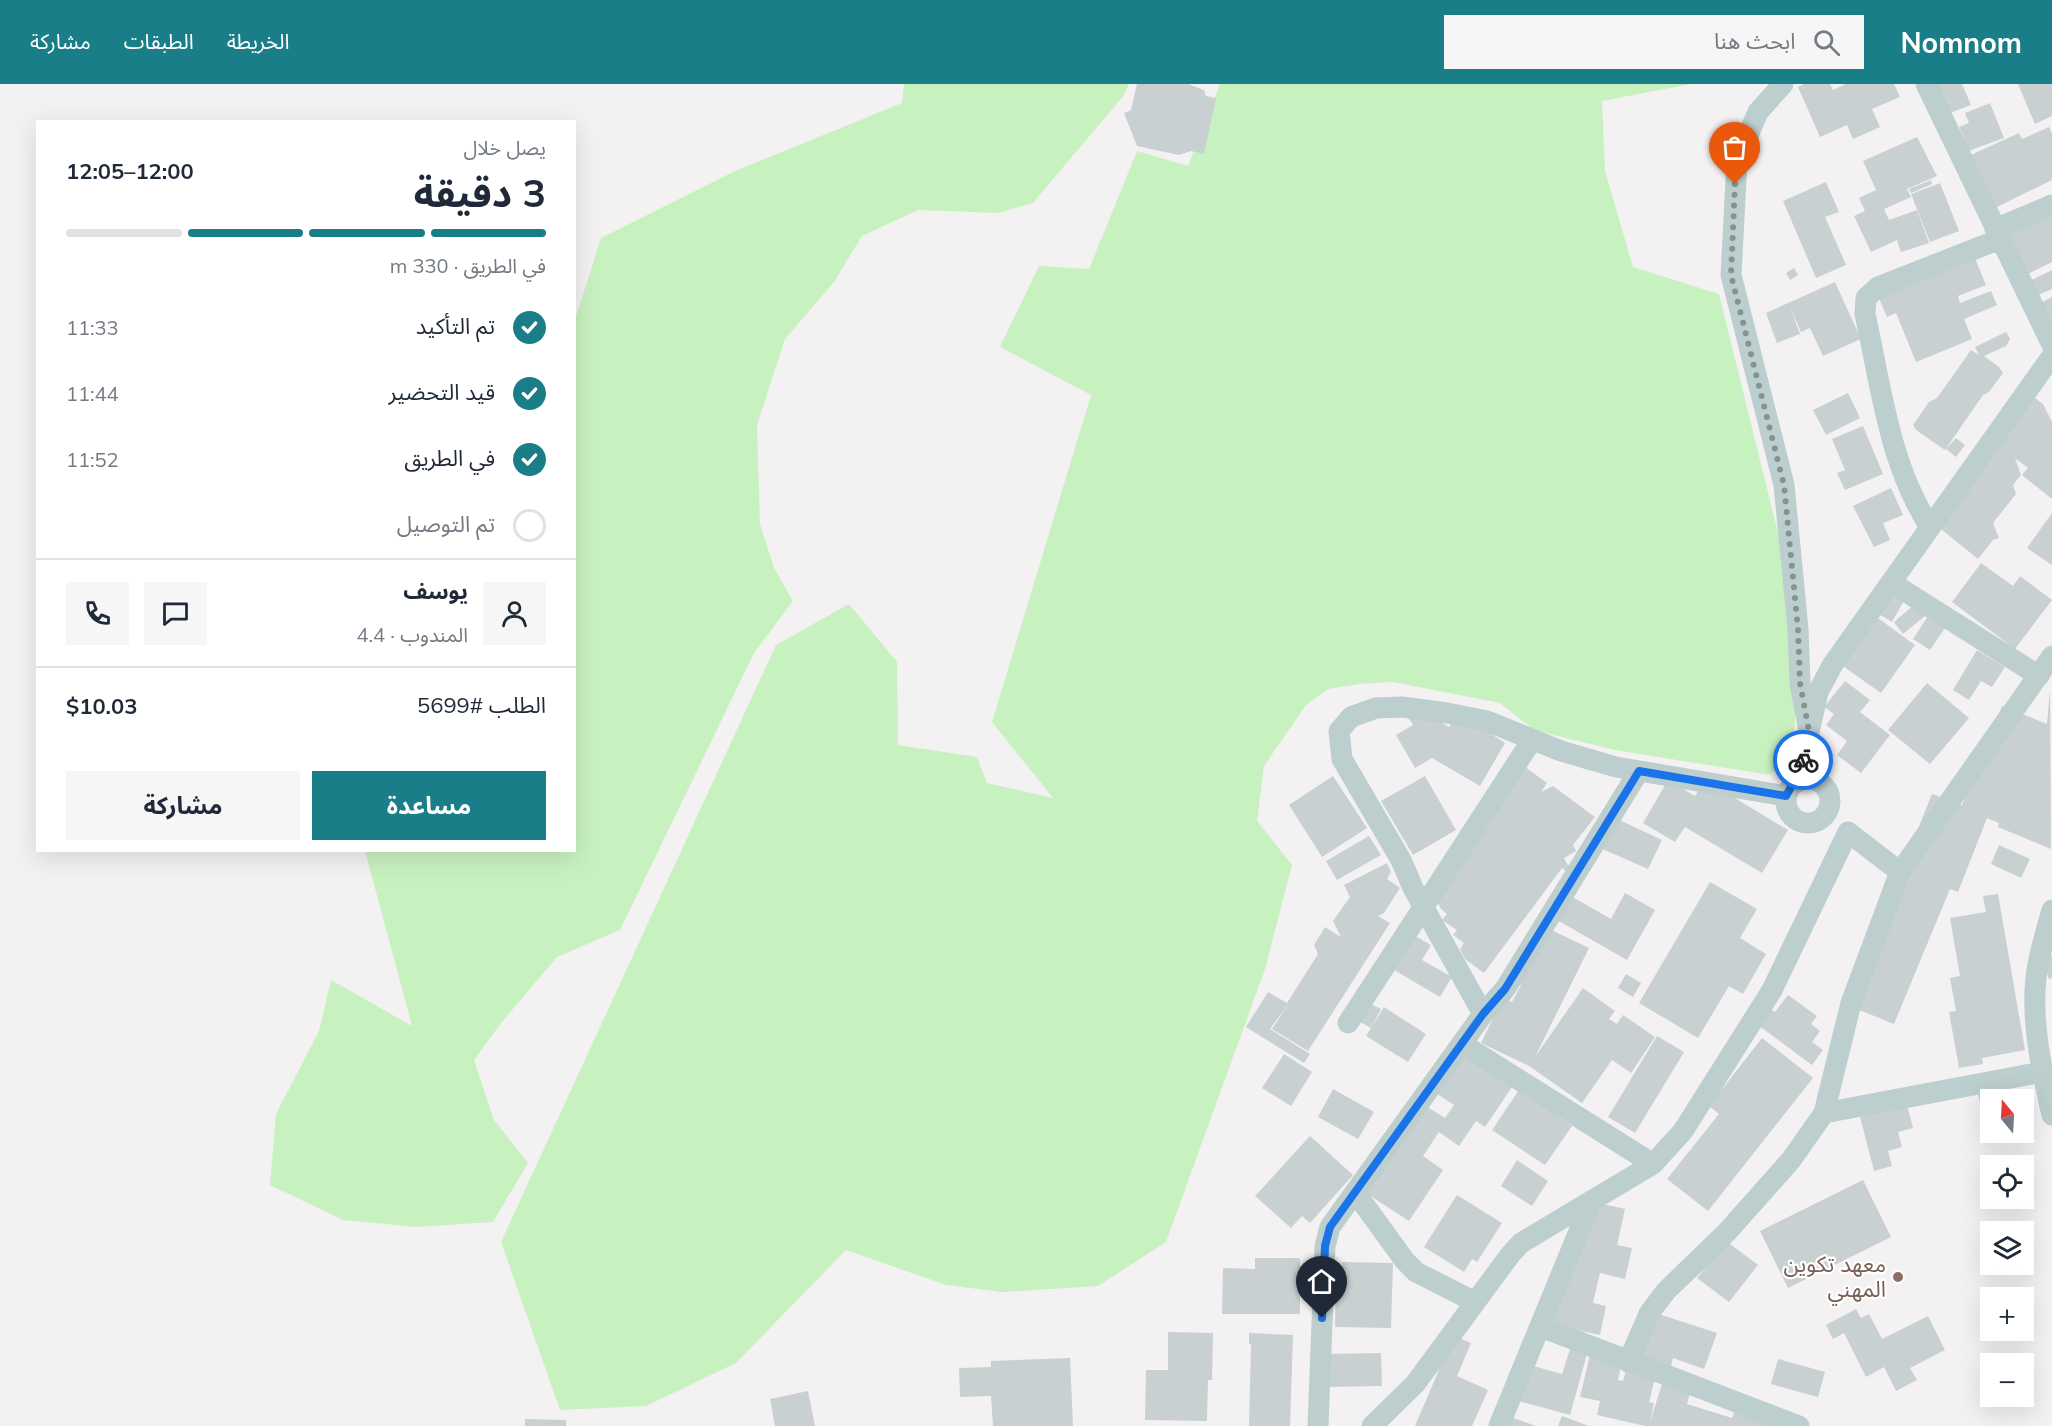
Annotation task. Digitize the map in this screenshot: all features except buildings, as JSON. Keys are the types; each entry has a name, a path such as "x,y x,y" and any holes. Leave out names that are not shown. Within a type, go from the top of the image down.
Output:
{"street":[{"path":"1783,84 1758,112 1737,161 1731,275 1784,485 1798,629 1800,683 1809,731"},
{"path":"1926,84 2052,345"},
{"path":"1930,527 1908,486 1892,440 1864,306 1871,291 1878,287 1998,234 2052,205"},
{"path":"1483,1014 1342,759 1339,731 1351,717 1363,711 1402,707 1487,721 1561,751 1639,771 1792,788 1812,779 1825,787 1830,800 1826,813 1820,820 1803,823 1789,813 1792,788 1818,692 1833,664 2052,356"},
{"path":"1892,583 2039,676"},
{"path":"1628,1362 1650,1312 1666,1291 1727,1232 1791,1160 1824,1113 1851,1003 1900,872 2052,656"},
{"path":"1348,1023 1425,908 1532,740"},
{"path":"1318,1426 1325,1246 1330,1227 1483,1014 1505,989 1639,771"},
{"path":"1826,813 1900,872"},
{"path":"1372,1426 1415,1384 1521,1243 1653,1164 1683,1131 1772,990 1848,832"},
{"path":"2052,910 2036,976 2035,1008 2042,1072 2052,1115"},
{"path":"1462,1044 1653,1164"},
{"path":"1824,1113 2042,1072"},
{"path":"1355,1192 1405,1261 1416,1272 1475,1302"},
{"path":"1499,1426 1591,1202"},
{"path":"1541,1327 1793,1425"}],"green space":[{"path":"904,84 1129,84 1124,95 1033,203 998,213 918,210 862,236 834,282 785,339 757,425 760,524 774,568 793,601 754,653 620,930 557,957 501,1023 474,1060 494,1120 528,1163 493,1222 417,1227 343,1220 270,1185 276,1114 319,1031 331,980 412,1026 365,852 576,852 576,317 601,238 735,171 902,103"},
{"path":"1220,84 1691,84 1602,101 1605,171 1633,267 1719,294 1781,545 1796,708 1792,754 1770,775 1615,750 1534,730 1500,703 1393,682 1328,689 1306,705 1264,766 1257,821 1292,865 1265,969 1166,1242 1098,1286 1002,1292 946,1285 846,1250 736,1363 646,1406 560,1410 501,1242 776,645 849,604 897,662 898,745 977,757 987,783 1053,798 992,722 1091,395 1000,347 1039,266 1089,269 1137,151 1188,166"}],"way so far":[{"path":"1735,184 1731,275 1784,485 1798,629 1800,683 1809,731 1803,760"}],"place":[{"name":"معهد تكوين المهني","path":"1898,1277"}],"route":[{"path":"1322,1318 1325,1246 1330,1227 1483,1014 1505,989 1639,771 1786,796 1794,783 1798,781 1803,760"}]}
